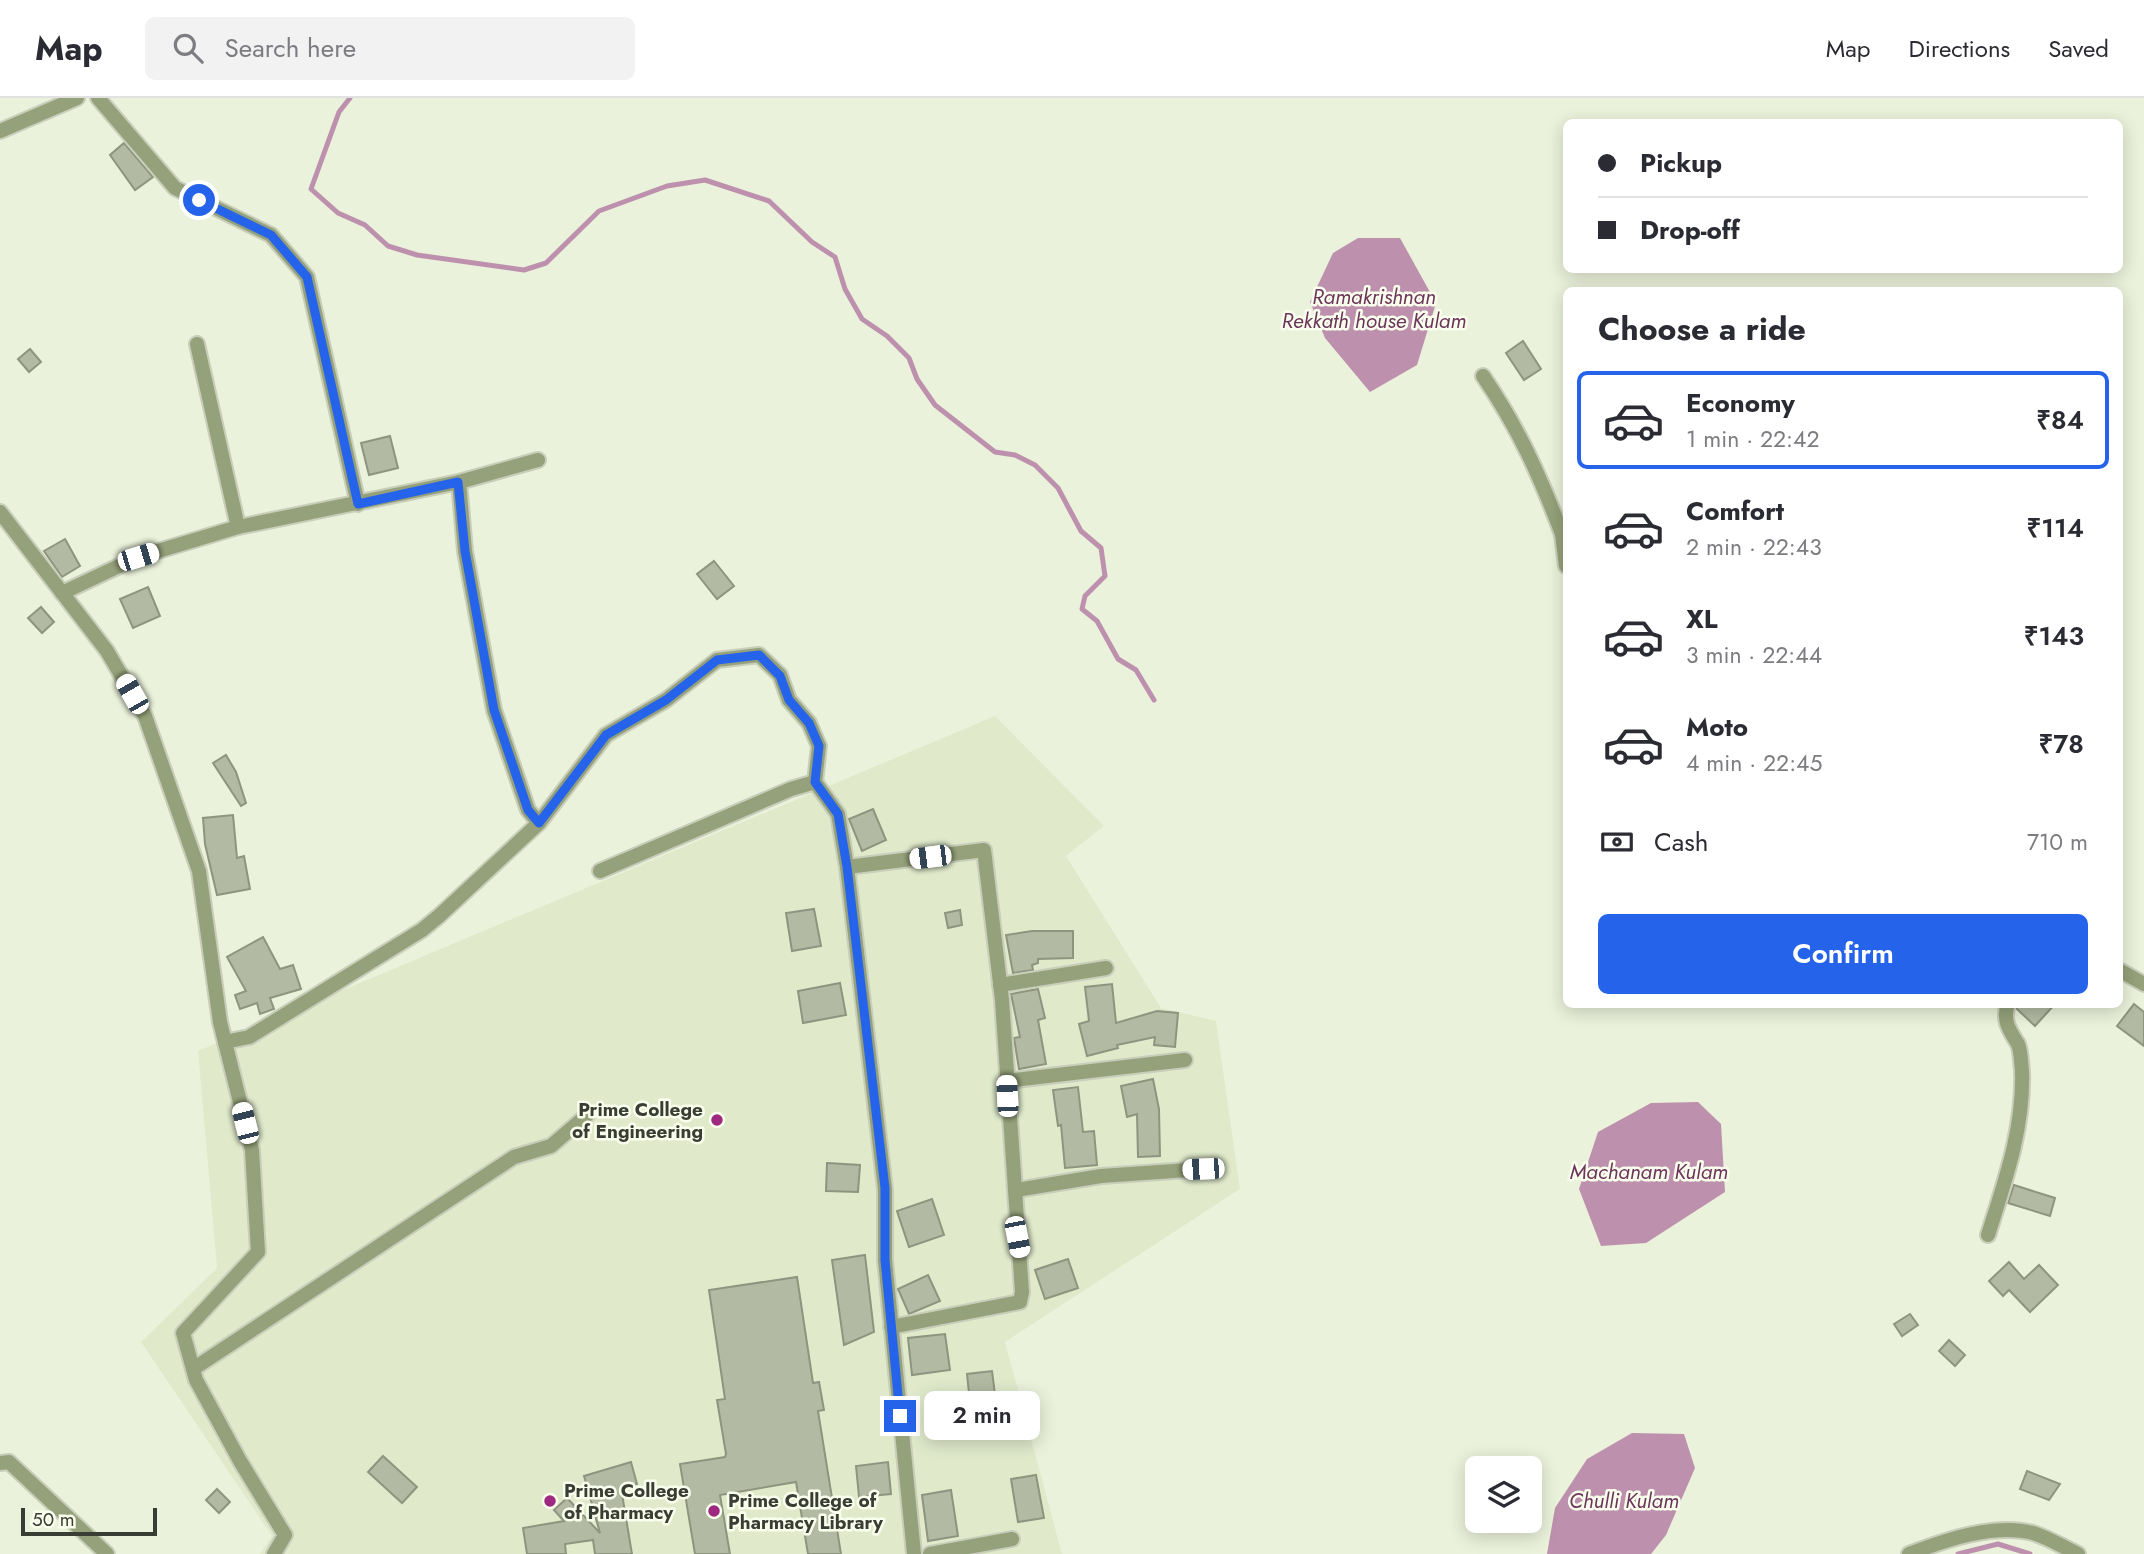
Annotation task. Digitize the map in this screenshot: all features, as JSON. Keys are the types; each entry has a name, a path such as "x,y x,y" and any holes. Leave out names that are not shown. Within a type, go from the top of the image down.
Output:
{"street":[{"path":"0,131 77,98"},
{"path":"98,98 175,188 271,235 307,277 358,504"},
{"path":"197,344 238,527"},
{"path":"1483,376 1520,433 1563,532"},
{"path":"62,593 138,557 238,527 458,482 538,460"},
{"path":"458,482 465,551 494,710 528,810 539,823"},
{"path":"0,512 107,651 145,716 199,871 225,1042 252,1150 258,1252 183,1333 193,1369 240,1461 285,1535 280,1551"},
{"path":"225,1042 248,1037 422,930 539,823 606,735 666,700 717,660 759,655 780,676 789,700 809,723 819,746 815,782 838,814 847,867 885,1188 885,1260 914,1554"},
{"path":"600,871 791,789 815,782"},
{"path":"847,867 985,850 1000,985 1016,1191 1022,1292 1020,1302 891,1327"},
{"path":"1000,985 1106,968"},
{"path":"2123,972 2144,984"},
{"path":"1988,1235 2014,1152 2019,1113 2021,1059 2019,1046 2009,1034 2005,1013 2007,1008"},
{"path":"1006,1081 1185,1060"},
{"path":"193,1369 514,1157 551,1146 587,1115"},
{"path":"1016,1191 1101,1176 1203,1169"},
{"path":"0,1464 9,1462 107,1554"},
{"path":"1909,1554 1965,1537 2016,1530 2034,1534 2078,1554"},
{"path":"930,1554 1012,1539"}],"shaded area":[{"name":"Prime College of Engineering","path":"995,716 1104,826 1066,856 1161,1008 1216,1021 1240,1189 1005,1342 1062,1554 260,1554 272,1536 141,1342 217,1268 198,1051"}],"water":[{"name":"Ramakrishnan Rekkath house Kulam","path":"1358,238 1400,238 1436,303 1417,365 1370,392 1325,338 1310,302 1333,253"},
{"name":"Machanam Kulam","path":"1698,1102 1721,1124 1725,1192 1646,1243 1601,1246 1579,1189 1598,1132 1651,1103"},
{"name":"Chulli Kulam","path":"1632,1433 1684,1434 1695,1468 1666,1535 1651,1554 1547,1554 1555,1508 1587,1459"}],"building":[{"path":"124,143 153,177 135,190 110,155"},
{"path":"1523,341 1541,369 1524,380 1506,353"},
{"path":"30,349 41,362 29,372 18,359"},
{"path":"390,436 398,468 369,475 361,443"},
{"path":"65,539 80,566 62,577 44,551"},
{"path":"714,561 734,586 717,599 697,574"},
{"path":"148,587 160,616 133,628 120,599"},
{"path":"41,607 54,622 42,633 28,618"},
{"path":"226,755 236,772 246,803 241,806 213,763"},
{"path":"873,809 886,840 862,851 849,819"},
{"path":"233,815 237,858 244,856 250,889 217,895 205,844 203,818"},
{"path":"814,909 821,946 792,951 786,913"},
{"path":"960,910 962,925 948,928 945,913"},
{"path":"1032,931 1073,931 1073,958 1038,959 1038,963 1032,965 1033,970 1013,973 1006,935"},
{"path":"263,937 280,969 293,965 301,989 270,998 274,1009 260,1014 257,1003 240,1009 235,995 246,991 227,957"},
{"path":"840,983 846,1015 803,1023 798,991"},
{"path":"1112,984 1116,1023 1157,1011 1178,1013 1175,1047 1154,1045 1155,1037 1117,1045 1118,1048 1087,1056 1079,1024 1089,1021 1085,987"},
{"path":"1038,989 1045,1018 1038,1020 1046,1064 1019,1069 1014,1038 1020,1037 1011,994"},
{"path":"2134,1004 2144,1012 2144,1046 2117,1026"},
{"path":"2017,1008 2051,1008 2035,1026"},
{"path":"1153,1079 1159,1109 1160,1156 1138,1157 1137,1114 1127,1117 1121,1086"},
{"path":"1078,1087 1083,1132 1094,1131 1097,1165 1065,1168 1061,1125 1058,1126 1053,1090"},
{"path":"827,1163 860,1165 858,1192 826,1191"},
{"path":"2014,1185 2055,1198 2050,1216 2008,1203"},
{"path":"932,1199 944,1235 909,1247 897,1211"},
{"path":"865,1255 874,1332 844,1345 832,1260"},
{"path":"1068,1259 1078,1288 1045,1299 1035,1270"},
{"path":"2009,1262 2024,1279 2039,1265 2058,1285 2030,1312 2009,1290 2003,1296 1989,1281"},
{"path":"928,1275 940,1301 909,1314 898,1289"},
{"path":"797,1277 813,1383 819,1382 824,1410 818,1411 841,1554 808,1554 796,1482 720,1495 730,1554 695,1554 680,1464 725,1457 726,1454 717,1400 725,1399 709,1290"},
{"path":"1910,1314 1918,1325 1902,1336 1894,1324"},
{"path":"945,1334 950,1370 912,1375 908,1338"},
{"path":"1949,1340 1965,1355 1955,1366 1939,1351"},
{"path":"992,1371 997,1410 971,1413 967,1374"},
{"path":"383,1456 417,1487 402,1503 368,1472"},
{"path":"631,1462 637,1484 621,1488 632,1554 595,1554 593,1540 565,1544 566,1554 527,1554 523,1528 564,1521 554,1510 567,1498 600,1533 584,1476"},
{"path":"888,1462 891,1494 859,1497 856,1466"},
{"path":"2027,1471 2060,1484 2049,1500 2020,1489"},
{"path":"1036,1475 1044,1518 1018,1522 1011,1479"},
{"path":"217,1489 230,1502 219,1513 206,1500"},
{"path":"951,1490 958,1536 928,1541 922,1495"}],"waterway":[{"path":"350,98 339,112 311,189 338,213 365,225 388,246 417,255 524,270 546,263 599,211 667,186 705,180 769,201 812,242 835,257 845,289 862,319 887,336 909,358 917,379 935,405 995,452 1015,455 1035,465 1058,488 1081,531 1101,548 1105,576 1085,596 1082,609 1097,621 1118,659 1136,670 1154,700"},
{"path":"1958,1554 1998,1544 2030,1554"}],"place":[{"name":"Prime College of Engineering","path":"717,1120"},
{"name":"Prime College of Pharmacy","path":"550,1501"},
{"name":"Prime College of Pharmacy Library","path":"714,1511"}],"route":[{"path":"199,200 271,235 298,262 307,277 358,504 458,482 465,551 494,710 528,810 539,823 606,735 666,700 717,660 759,655 780,676 789,700 809,723 819,746 815,782 838,814 847,867 874,1118 885,1188 885,1260 900,1416"}]}
